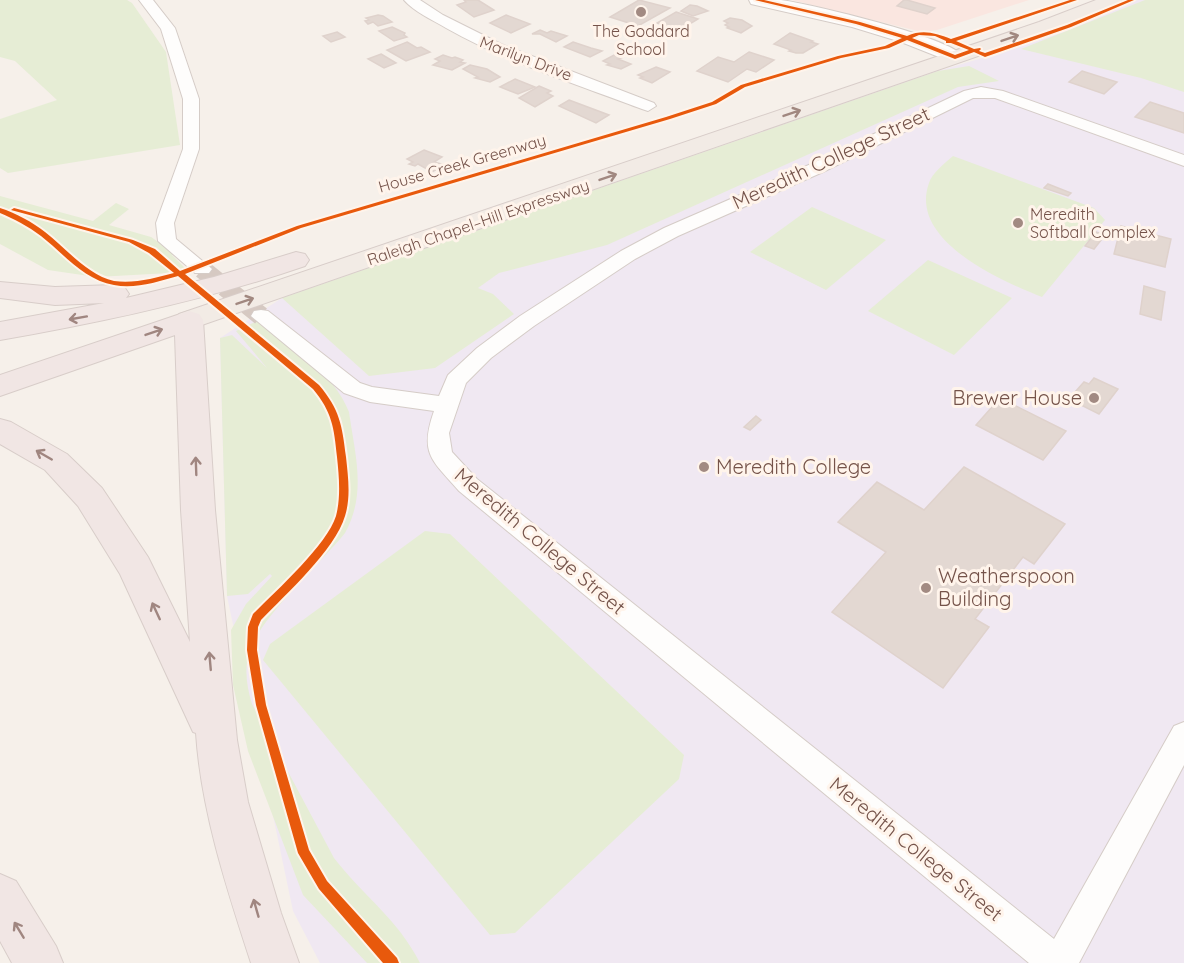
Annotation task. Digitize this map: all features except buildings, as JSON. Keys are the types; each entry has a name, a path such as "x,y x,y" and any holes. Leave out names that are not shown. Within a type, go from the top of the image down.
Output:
{"highway":[{"path":"0,290 55,296 104,295 143,291 296,260"},
{"name":"Raleigh Chapel–Hill Expressway","path":"0,331 112,312 165,299 296,260"},
{"path":"189,320 198,510 217,740 227,802 258,913 275,963"},
{"name":"Raleigh Chapel–Hill Expressway","path":"0,386 189,320"},
{"path":"0,430 56,462 90,497 135,567 217,740"},
{"path":"0,897 39,963"}],"main road":[{"path":"945,52 1075,0"},
{"path":"945,52 1113,0"},
{"name":"Raleigh Chapel–Hill Expressway","path":"296,260 945,52"},
{"name":"Raleigh Chapel–Hill Expressway","path":"189,320 945,52"}],"street":[{"path":"146,0 168,28 191,99 191,149 165,223 167,241 202,269"},
{"name":"Marilyn Drive","path":"411,0 434,17 477,39 648,106"},
{"path":"757,0 844,21 945,52"},
{"name":"Meredith College Street","path":"1184,161 998,94 981,92 969,94 817,168 671,232 628,255 526,321 484,354 456,380 438,433 441,455 468,485 1058,963 1184,736"},
{"path":"261,316 352,388 370,394 447,405"}],"shaded area":[{"path":"792,0 1029,0 937,30 922,32"},
{"name":"Meredith College","path":"1138,0 1184,0 1184,963 320,963 293,911 227,596 220,338 282,298 938,71 1006,51"}],"green space":[{"path":"0,0 127,0 132,3 166,52 180,145 8,173 0,168 0,119 57,100 15,61 0,57"},
{"path":"1145,0 1184,0 1184,92 1141,78 1021,49"},
{"path":"969,66 999,81 958,87 607,245 499,273 478,288 493,294 514,314 435,368 369,376 282,298 938,71"},
{"name":"Meredith Softball Complex","path":"953,156 1094,208 1105,220 1042,297 1005,281 963,256 945,240 932,223 926,204 929,183 936,172"},
{"path":"0,196 93,221 116,203 129,209 109,225 151,237 176,254 172,255 189,272 96,277 48,270 0,244"},
{"path":"812,207 886,240 826,290 750,252"},
{"path":"928,260 1012,298 954,355 868,311"},
{"path":"257,321 322,372 342,398 349,412 358,488 352,518 345,533 277,608 255,639 247,666 250,698 334,858 391,920 420,963 367,963 303,895 248,751 233,685 231,630 246,604 272,576 270,574 248,594 227,596 220,338 232,335 267,368 236,331"},
{"path":"425,531 450,534 684,755 679,779 515,933 490,935 263,660 270,644"}],"tunnel":[{"path":"202,269 261,316"}],"cycle path":[{"path":"757,0 883,30 955,57 978,49"},
{"path":"948,42 1075,0"},
{"name":"House Creek Greenway","path":"0,210 38,230 85,269 104,280 134,284 156,280 206,264 299,227 668,118 714,103 743,86 840,57 887,47 918,33 936,35 985,55 1069,26 1132,0"},
{"path":"14,210 131,241 152,251 316,387 333,411 343,478 340,518 316,555 257,617 253,627 252,650 261,705 304,853 323,885 392,963"}],"place":[{"name":"The Goddard School","path":"641,12"},
{"name":"Meredith Softball Complex","path":"1018,223"},
{"name":"Brewer House","path":"1094,398"},
{"name":"Meredith College","path":"704,467"},
{"name":"Weatherspoon Building","path":"926,588"}]}
